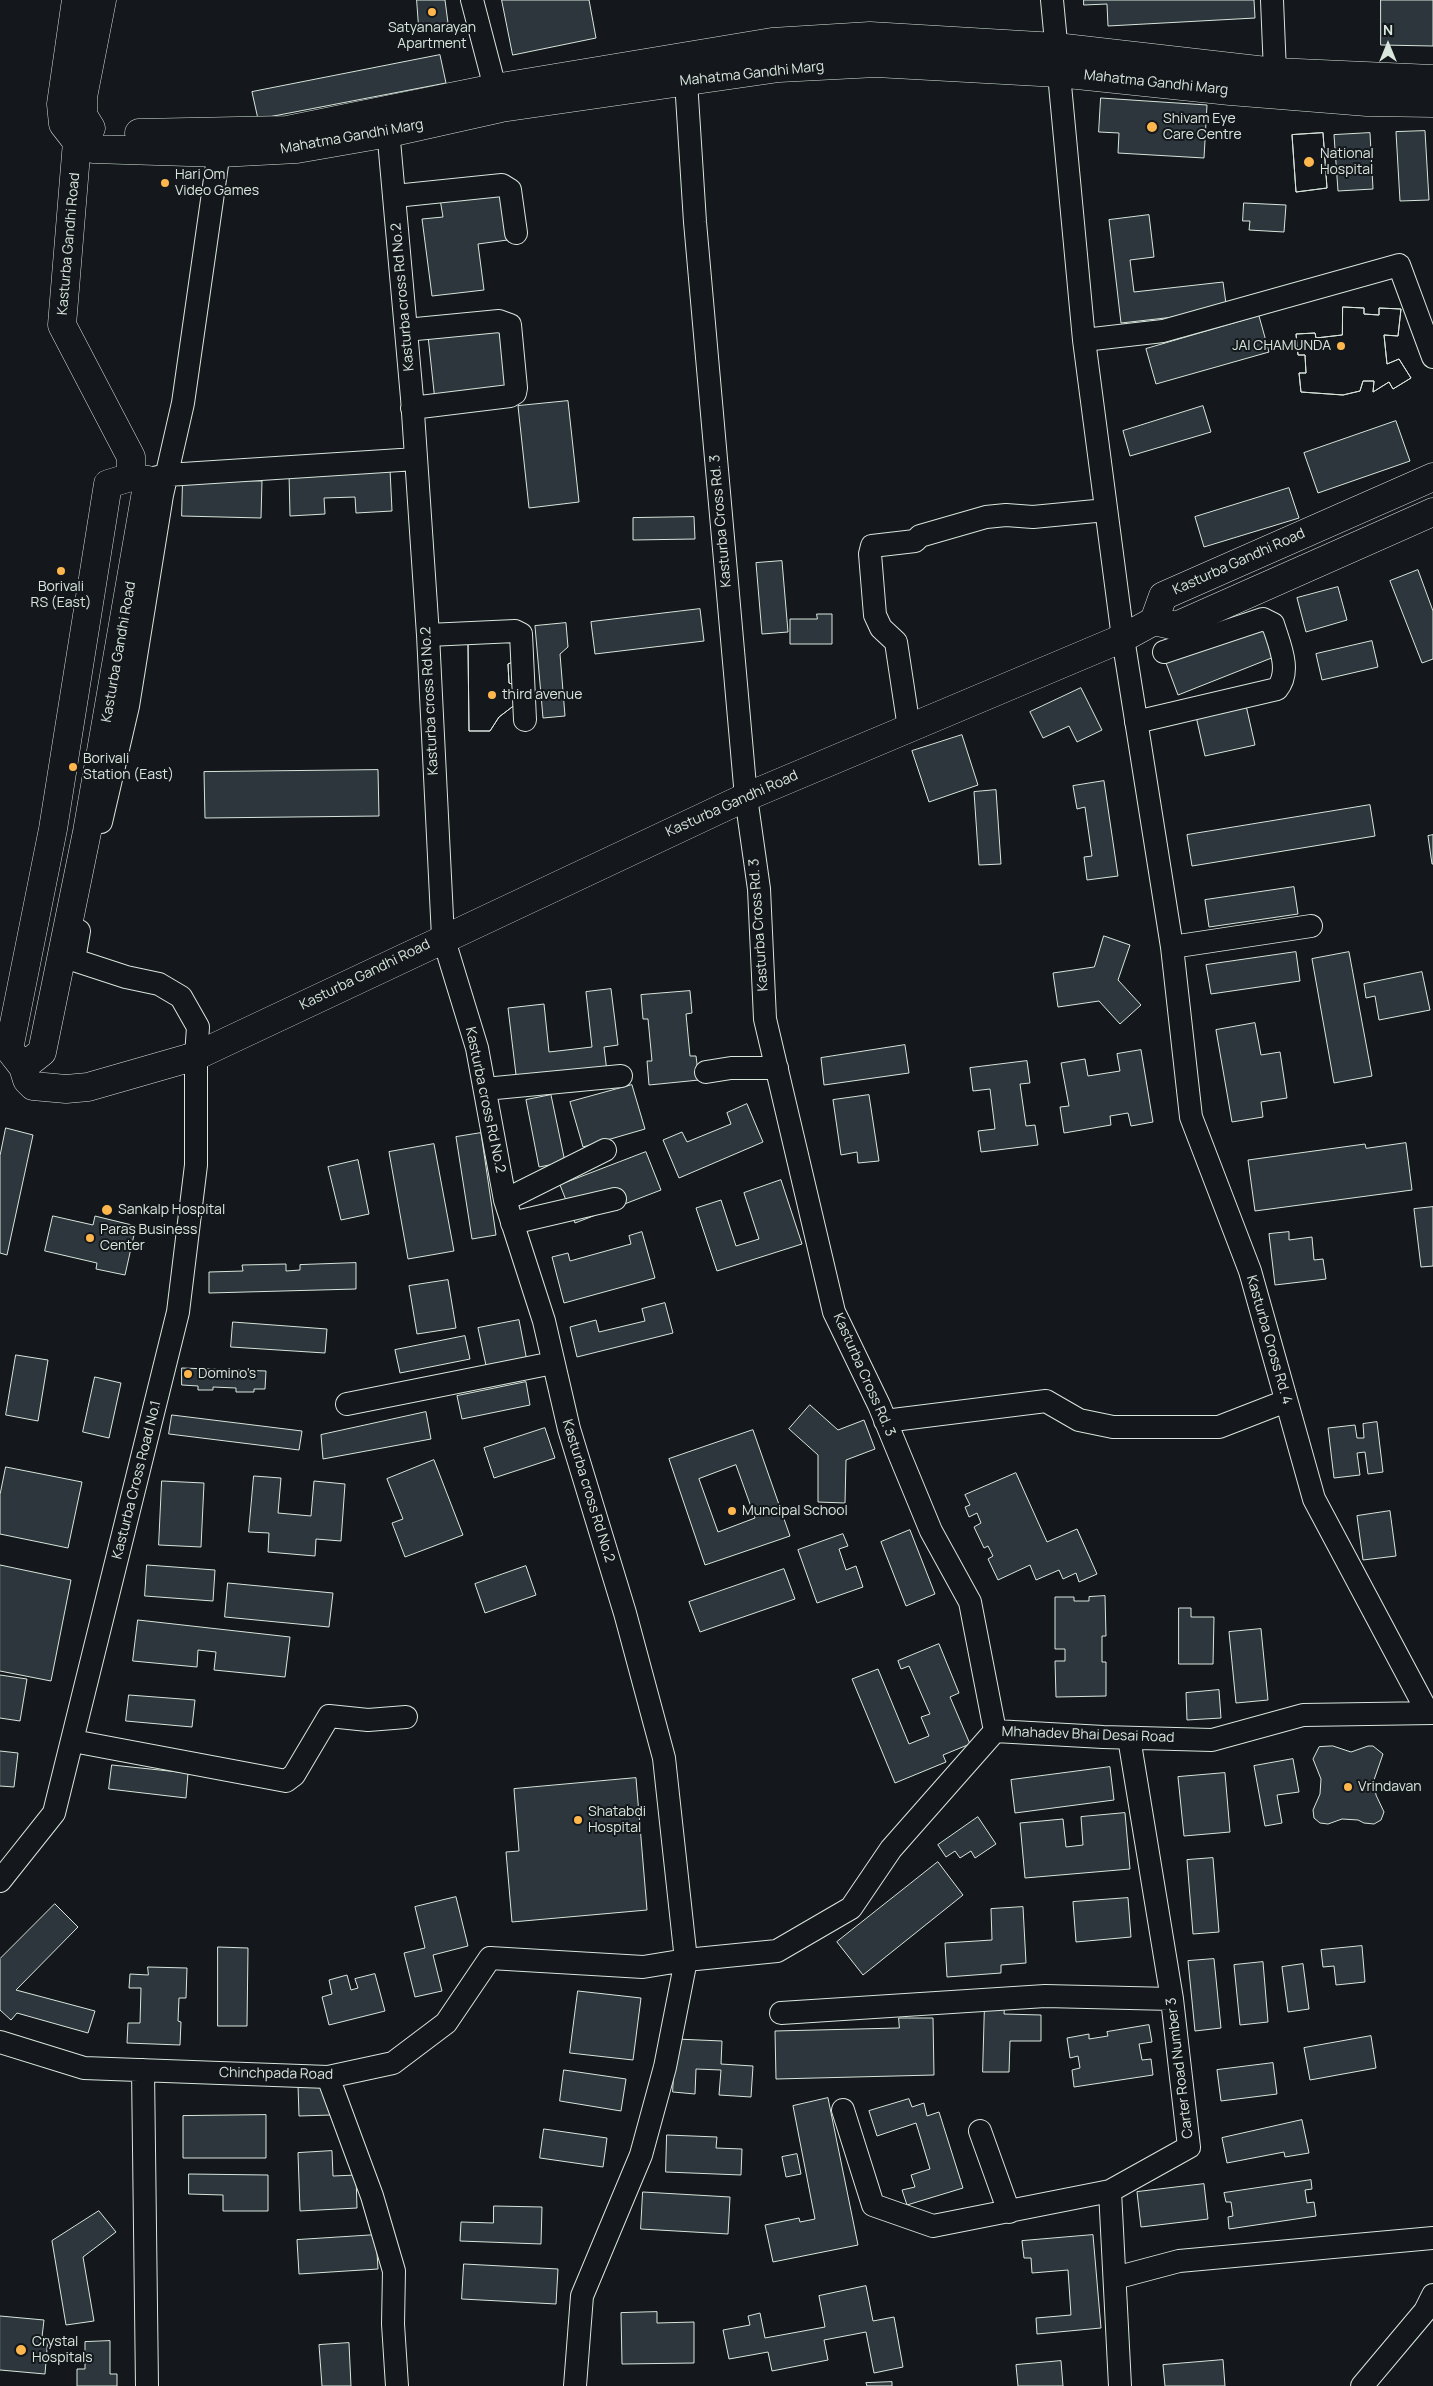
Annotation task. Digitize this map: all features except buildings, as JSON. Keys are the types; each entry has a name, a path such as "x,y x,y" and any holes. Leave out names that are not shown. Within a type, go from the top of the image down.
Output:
{"main road":[{"path":"89,3 61,104 63,124 84,135 93,149 221,142 287,130 387,121 498,98 683,69 772,42 870,36 1057,60 1433,79"},
{"name":"Mahatma Gandhi Marg","path":"1057,60 1259,93 1367,102 1433,103"},
{"name":"Kasturba Gandhi Road","path":"84,135 62,325 131,457 149,477"},
{"name":"Kasturba Gandhi Road","path":"149,477 108,484 53,829 9,1049 23,1067 27,1080 33,1086 66,1089 88,1087 196,1056 443,937 746,797 1123,638 1154,621 1163,596 1433,477"},
{"name":"Kasturba Gandhi Road","path":"23,1067 42,1052 86,832 149,477"},
{"path":"1154,621 1176,626 1433,512"}],"street":[{"path":"472,0 498,98"},
{"name":"Kasturba Cross Rd. 4","path":"1052,0 1073,205 1084,340 1123,638 1172,947 1191,1117 1250,1271 1314,1499 1430,1713"},
{"path":"1272,0 1275,72"},
{"name":"Kasturba Cross Rd. 3","path":"683,69 746,797 759,889 766,1019 834,1312 885,1421 931,1531 970,1602 995,1731"},
{"name":"Kasturba cross Rd No.2","path":"387,121 395,196 416,459 428,635 443,937 477,1048 505,1200 544,1321 568,1429 625,1613 664,1758 686,1960 665,2067 641,2155 582,2296 575,2386"},
{"path":"221,142 183,403 149,477 416,459"},
{"path":"395,196 502,184 510,190 516,233"},
{"path":"1084,340 1163,331 1399,265 1433,358"},
{"path":"406,330 499,321 510,325 516,388 515,393 510,396 412,408"},
{"name":"Kasturba Cross Road No.1","path":"0,1881 54,1814 178,1312 196,1165 196,1056 198,1026 181,997 159,984 74,960 99,831 128,706 149,477"},
{"path":"909,728 896,642 881,628 876,615 870,554 872,546 882,543 914,541 920,536 986,517 1006,515 1033,517 1106,510"},
{"path":"1136,722 1277,689 1284,675 1284,665 1273,624 1263,619 1164,652"},
{"path":"428,635 515,631 521,634 525,720"},
{"path":"1172,947 1311,926"},
{"path":"706,1072 731,1068 777,1068"},
{"path":"485,1089 621,1076"},
{"path":"505,1200 605,1150"},
{"path":"512,1223 615,1199"},
{"path":"347,1404 553,1364"},
{"path":"885,1421 1046,1401 1079,1420 1113,1427 1219,1427 1286,1401"},
{"name":"Mhahadev Bhai Desai Road","path":"686,1960 777,1951 851,1908 890,1849 995,1731 1212,1740 1303,1715 1430,1713"},
{"path":"73,1741 286,1781 294,1775 329,1716 368,1720 406,1717"},
{"name":"Carter Road Number 3","path":"1110,2191 1189,2147 1172,1999 1129,1738"},
{"name":"Chinchpada Road","path":"0,2042 84,2068 328,2078 393,2063 446,2023 490,1958 643,1967 686,1960"},
{"path":"782,2013 1045,1996 1172,1999"},
{"path":"143,2070 147,2386"},
{"path":"328,2078 372,2196 394,2271 393,2324 397,2386"},
{"path":"843,2110 872,2206 933,2226 1110,2191 1120,2386"},
{"path":"980,2131 1008,2212"},
{"path":"1115,2278 1179,2261 1433,2238"},
{"path":"1362,2386 1425,2311 1433,2294"}],"place":[{"name":"Satyanarayan Apartment","path":"432,12"},
{"name":"Shivam Eye Care Centre","path":"1152,127"},
{"name":"National Hospital","path":"1309,162"},
{"name":"Hari Om Video Games","path":"165,183"},
{"name":"JAI CHAMUNDA","path":"1341,346"},
{"name":"Borivali RS (East)","path":"61,571"},
{"name":"third avenue","path":"492,695"},
{"name":"Borivali Station (East)","path":"73,767"},
{"name":"Sankalp Hospital","path":"107,1210"},
{"name":"Paras Business Center","path":"90,1238"},
{"name":"Domino's","path":"188,1374"},
{"name":"Muncipal School","path":"732,1511"},
{"name":"Vrindavan","path":"1348,1787"},
{"name":"Shatabdi Hospital","path":"578,1820"},
{"name":"Crystal Hospitals","path":"21,2350"}]}
